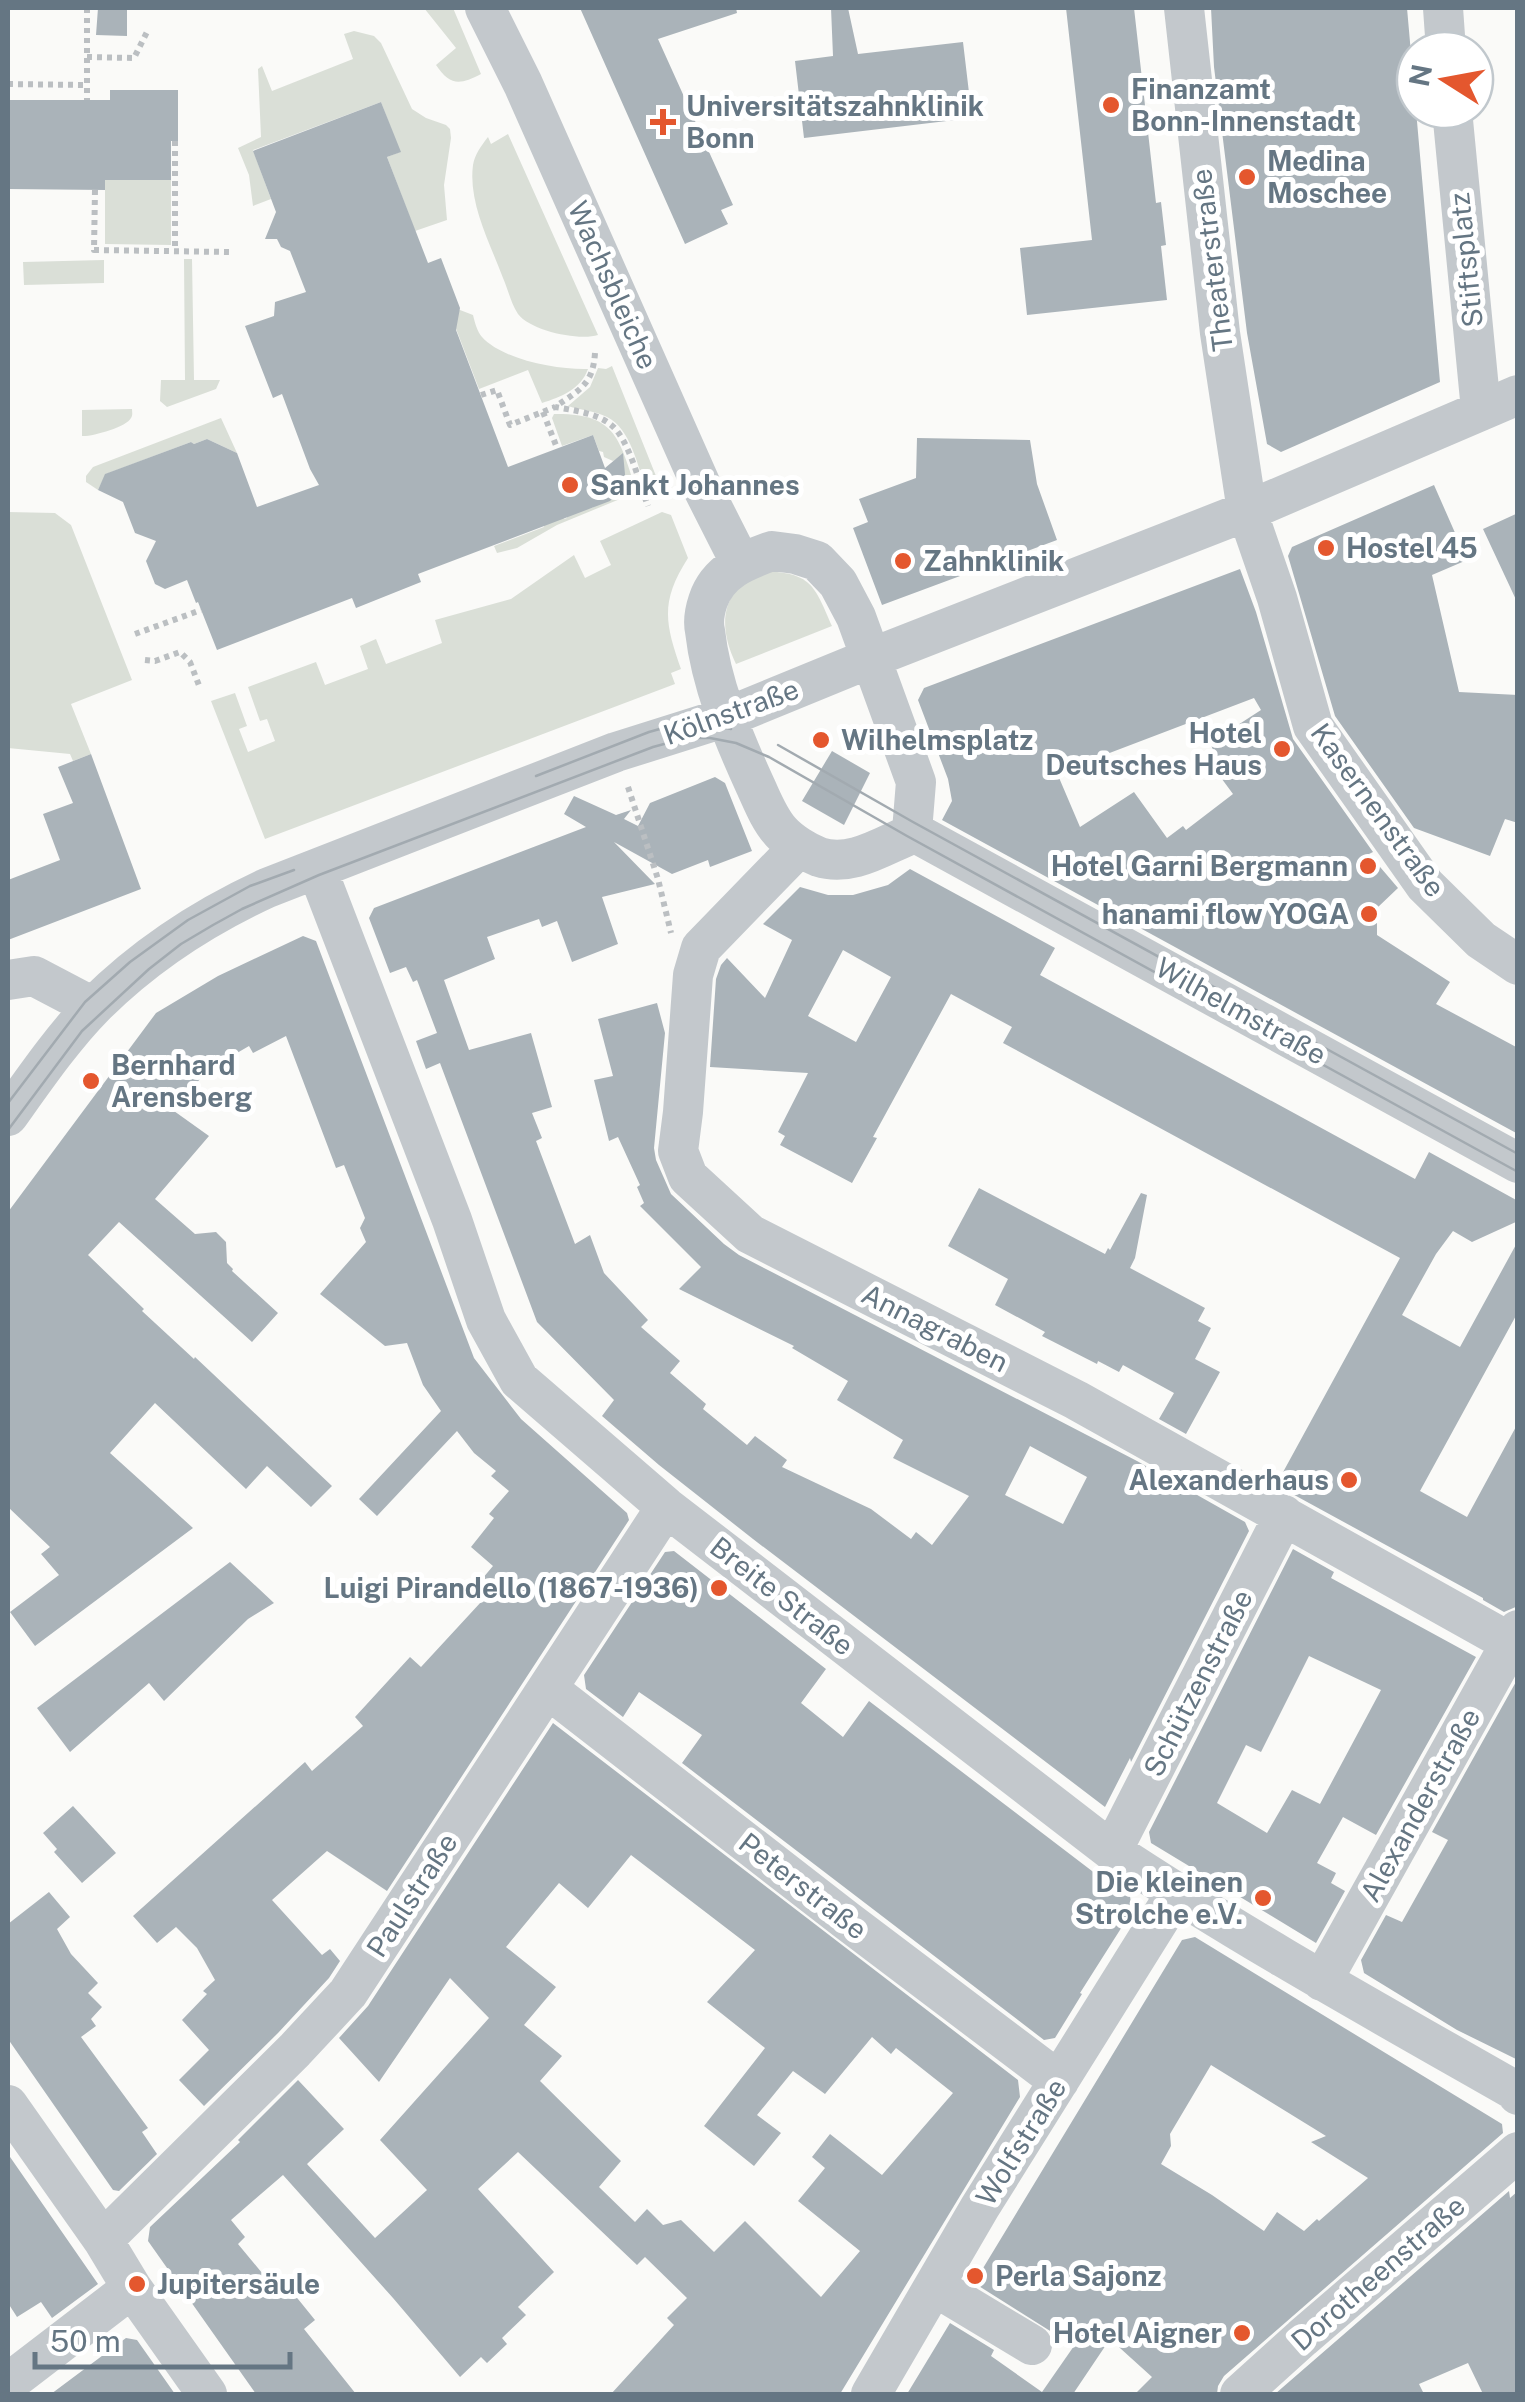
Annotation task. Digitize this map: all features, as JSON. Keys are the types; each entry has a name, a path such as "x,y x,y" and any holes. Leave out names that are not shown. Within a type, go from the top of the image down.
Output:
{"street":[{"name":"Wachsbleiche","path":"486,8 701,485 740,562"},
{"name":"Theaterstraße","path":"1184,8 1220,333 1247,511"},
{"name":"Stiftsplatz","path":"1455,130 1499,403"},
{"name":"Kölnstraße","path":"8,1116 93,1007 150,958 222,908 616,752 727,717 1247,511 1499,403"},
{"name":"Kasernenstraße","path":"1247,511 1313,726 1425,885 1481,940 1518,965"},
{"path":"772,552 816,561 838,583 871,658 916,782 912,831 854,859 821,858 799,847 779,830 764,805 727,717 704,626 708,600 720,578 740,562 772,552"},
{"name":"Wilhelmstraße","path":"912,831 1518,1163"},
{"name":"Annagraben","path":"799,847 700,948 693,975 678,1151 688,1176 750,1234 1265,1496 1515,1640"},
{"name":"Breite Straße","path":"317,869 452,1220 486,1320 518,1380 666,1506 1112,1851 1322,1981 1518,2095"},
{"path":"8,980 34,976 93,1007"},
{"name":"Schützenstraße","path":"1112,1851 1265,1496"},
{"name":"Paulstraße","path":"103,2240 348,1993 666,1506"},
{"name":"Alexanderstraße","path":"1322,1981 1515,1640"},
{"name":"Peterstraße","path":"548,1689 1059,2081"},
{"name":"Wolfstraße","path":"871,2394 980,2207 1176,1893"},
{"path":"8,2105 207,2394"},
{"name":"Dorotheenstraße","path":"1240,2394 1518,2152"},
{"path":"934,2286 1032,2345"},
{"path":"8,2383 132,2288"}],"path":[{"path":"87,8 87,100"},
{"path":"87,57 134,58 147,32"},
{"path":"8,84 86,85"},
{"path":"175,141 175,251"},
{"path":"95,190 94,250 229,252"},
{"path":"481,396 497,390 510,425 555,407 581,389 590,379 595,353"},
{"path":"555,407 610,423 620,434 648,506"},
{"path":"543,412 558,448"},
{"path":"135,634 201,610"},
{"path":"145,660 155,662 180,652 190,662 200,688"},
{"path":"616,752 658,880 676,956 693,975"}],"shaded area":[{"path":"424,8 453,8 481,74 456,81 441,72 436,65 456,48"},
{"path":"354,31 374,36 381,43 412,109 450,129 444,185 447,220 415,231 387,157 400,152 381,102 253,150 271,199 253,206 249,175 238,148 261,137 258,69 262,66 272,91 353,59 344,34"},
{"path":"508,134 598,335 579,337 544,330 524,320 513,306 481,223 472,179 475,157 488,137 491,144"},
{"path":"105,180 171,180 171,245 105,244"},
{"path":"184,259 192,259 194,380 220,380 216,389 167,407 160,401 161,380 185,380"},
{"path":"104,260 104,283 24,285 23,262"},
{"path":"460,310 473,315 482,337 503,352 562,368 588,369 585,376 570,391 542,403 528,370 479,389 450,313"},
{"path":"612,366 658,481 646,488 622,430 602,415 568,406 590,387 598,368"},
{"path":"132,409 131,418 123,425 82,436 82,410"},
{"path":"554,414 591,418 613,433 637,492 557,525 517,548 497,553 494,546 544,527 543,521 562,514 567,518 566,512 592,508 615,495 626,479 618,458 613,461 604,457 593,435 562,446"},
{"path":"221,418 237,453 207,439 191,442 106,474 98,490 86,482 93,467"},
{"path":"8,512 55,513 71,525 132,680 71,704 91,754 73,761 70,754 8,748"},
{"path":"662,512 671,515 688,558 669,600 671,638 681,669 671,673 675,684 265,839 211,701 235,693 247,726 239,729 248,752 275,741 267,719 260,721 248,687 316,662 325,685 368,669 360,646 376,639 386,664 442,643 435,620 511,599 574,555 585,578 611,565 600,541"},
{"path":"763,571 791,575 809,584 832,626 736,664 726,636 727,610 738,588"}],"building":[{"path":"98,8 127,8 127,36 96,35"},
{"name":"Universitätszahnklinik Bonn","path":"580,8 736,8 737,13 658,39 733,205 721,210 728,224 685,244"},
{"path":"831,8 848,8 858,54 963,42 972,118 804,138 795,61 833,56"},
{"name":"Finanzamt Bonn-Innenstadt","path":"1066,8 1134,8 1156,203 1161,202 1166,245 1161,246 1167,300 1027,315 1020,248 1092,240"},
{"path":"1211,8 1407,8 1409,30 1395,30 1395,130 1418,130 1440,382 1281,452 1267,444 1247,333 1214,67"},
{"path":"110,90 178,90 178,141 171,141 171,180 105,180 105,190 8,189 8,100 110,100"},
{"path":"381,102 401,152 387,157 428,263 441,258 460,308 456,330 508,467 593,435 605,468 623,453 626,485 610,501 418,574 421,582 356,608 352,598 217,650 187,580 165,589 155,584 146,561 156,541 135,533 123,502 98,490 105,474 207,439 237,453 257,507 319,485 282,394 273,398 245,326 274,316 275,302 306,292 290,251 281,247 277,239 265,239 276,212 253,151"},
{"path":"917,438 1030,440 1037,484 1057,540 882,605 853,528 868,522 859,499 916,478"},
{"path":"1434,485 1467,560 1432,575 1459,692 1518,695 1518,823 1505,819 1490,856 1414,828 1335,716 1288,556 1292,547"},
{"path":"1518,513 1518,604 1483,529"},
{"path":"1240,569 1293,739 1373,852 1369,854 1398,888 1377,908 1377,935 1450,982 1436,1004 1518,1048 1518,1134 942,820 952,801 948,779 918,700 924,688","holes":["1254,698 1261,710 1210,743 1221,767 1216,771 1233,794 1186,830 1183,826 1167,838 1134,792 1080,827 1057,773"]},
{"path":"832,751 870,773 844,825 802,801"},
{"path":"91,754 141,889 8,940 8,880 60,860 43,814 73,803 58,767"},
{"path":"715,777 725,783 752,851 710,867 708,860 672,874 614,842 655,884 602,897 618,944 572,962 557,921 542,927 539,919 487,937 495,959 444,980 469,1050 531,1033 552,1107 532,1113 542,1138 536,1141 575,1244 590,1235 604,1273 648,1320 641,1327 680,1361 670,1373 706,1404 703,1409 747,1445 755,1436 787,1460 782,1467 871,1509 911,1539 916,1532 932,1545 969,1496 893,1458 903,1440 837,1400 848,1381 794,1346 679,1289 701,1267 640,1206 644,1203 637,1187 640,1185 618,1137 609,1141 594,1080 613,1076 598,1019 657,1003 665,1033 656,1160 671,1194 724,1244 1245,1522 1249,1531 1105,1807 659,1465 602,1416 614,1400 537,1322 440,1063 426,1069 416,1041 437,1033 417,980 413,982 406,967 390,973 369,918 374,908 586,827 564,814 574,796 616,815 631,810 624,819 638,826 650,803","holes":["1030,1446 1087,1477 1063,1524 1005,1495"]},
{"path":"910,869 1055,948 1040,975 1415,1179 1429,1152 1518,1201 1518,1221 1472,1242 1453,1231 1402,1315 1460,1347 1518,1241 1518,1312 1420,1491 1467,1517 1518,1423 1518,1606 1504,1612 1276,1485 1400,1258 1003,1043 1012,1027 951,994 852,1183 780,1145 785,1136 778,1132 808,1073 710,1067 716,979 727,958 765,998 792,940 763,924 800,887 828,895 853,895 888,885","holes":["843,950 891,977 856,1042 808,1016"]},
{"path":"303,936 316,941 474,1358 521,1419 627,1513 629,1520 387,1891 327,1851 272,1900 322,1955 330,1949 340,1961 278,2033 204,2106 179,2080 209,2050 182,2020 215,1980 197,1948 176,1927 157,1943 133,1916 305,1762 312,1771 363,1726 355,1717 410,1657 421,1667 493,1589 482,1579 493,1566 471,1547 494,1518 489,1514 509,1491 491,1476 496,1471 474,1453 457,1431 377,1516 359,1499 441,1411 423,1385 407,1343 385,1346 320,1294 366,1242 360,1228 365,1218 344,1165 336,1168 286,1036 253,1053 249,1046 213,1067 174,1111 209,1136 155,1199 195,1234 216,1232 226,1242 227,1263 232,1271 278,1313 252,1342 119,1222 88,1255 142,1311 332,1486 311,1507 267,1466 246,1489 155,1403 110,1453 193,1528 35,1646 10,1612 59,1575 41,1554 50,1547 8,1507 8,1212 156,1013 218,976"},
{"path":"979,1188 1105,1254 1141,1193 1147,1195 1130,1268 1205,1308 1198,1321 1211,1328 1195,1359 1220,1372 1186,1434 1159,1419 1174,1393 1123,1365 1119,1372 1098,1361 1097,1364 1042,1336 1045,1332 995,1305 1008,1279 948,1246"},
{"path":"1293,1549 1334,1572 1331,1578 1476,1657 1376,1835 1343,1817 1317,1863 1336,1873 1331,1883 1345,1891 1316,1943 1151,1843 1149,1832","holes":["1309,1656 1381,1690 1320,1804 1292,1790 1267,1833 1217,1803 1246,1745 1261,1752"]},
{"path":"674,1551 826,1669 801,1703 843,1737 869,1701 1130,1896 1132,1911 1055,2038 1044,2040 682,1763 702,1735 639,1692 623,1717 586,1689 584,1675 665,1552"},
{"path":"230,1562 274,1603 248,1619 164,1701 149,1683 70,1752 37,1708"},
{"path":"1517,1680 1518,2060 1457,2030 1364,1973 1361,1960 1386,1915 1402,1922 1448,1840 1432,1832"},
{"path":"553,1723 1018,2080 1020,2097 840,2394 611,2394 674,2325 667,2318 687,2298 645,2257 637,2265 518,2152 478,2189 554,2272 518,2307 526,2315 502,2338 507,2344 487,2363 481,2357 460,2377 283,2175 231,2220 245,2237 238,2244 272,2285 281,2278 315,2320 304,2329 356,2394 256,2394 148,2241 150,2227 240,2142 298,2080 344,2129 307,2164 375,2238 427,2190 380,2140 489,2018 450,1978 379,2082 339,2038 368,2006","holes":["631,1855 755,1950 707,2002 765,2048 704,2126 754,2166 781,2133 757,2115 793,2071 825,2094 872,2037 891,2054 896,2048 953,2093 882,2175 830,2134 812,2157 825,2168 798,2201 860,2251 821,2297 745,2221 714,2252 681,2220 663,2225 647,2209 635,2222 599,2187 621,2161 540,2081 562,2056 524,2025 556,1987 506,1947 559,1883 588,1908"]},
{"path":"73,1806 116,1853 82,1883 54,1852 57,1849 43,1833"},
{"path":"49,1892 70,1917 57,1929 71,1954 98,1983 88,1993 102,2007 91,2019 96,2026 81,2037 148,2128 142,2132 157,2154 119,2191 113,2190 8,2039 8,1924"},
{"path":"1195,1937 1502,2124 1503,2133 1224,2376 1217,2394 1135,2394 1152,2377 1110,2339 1073,2394 907,2394 950,2323 994,2350 991,2356 1042,2392 1074,2346 974,2283 1182,1940","holes":["1211,2065 1326,2136 1311,2142 1368,2178 1304,2231 1277,2212 1264,2231 1161,2164 1171,2146 1170,2134"]},
{"path":"8,2154 98,2284 52,2318 41,2302 17,2317 8,2303"},
{"path":"1509,2191 1510,2198 1518,2191 1518,2394 1483,2394 1468,2363 1419,2384 1424,2394 1275,2394"},
{"path":"126,2338 137,2340 175,2394 51,2394"}],"tram line":[{"path":"536,776 681,723 731,729"},
{"path":"8,1130 82,1031 149,969 213,925 319,875 653,747 686,738 710,738 736,743 769,757 1518,1172"},
{"path":"778,745 1518,1154"},
{"path":"8,1103 85,1002 130,962 188,920 250,886 294,870"}],"place":[{"name":"Finanzamt Bonn-Innenstadt","path":"1111,105"},
{"name":"Universitätszahnklinik Bonn","path":"663,122"},
{"name":"Medina Moschee","path":"1247,177"},
{"name":"Sankt Johannes","path":"570,485"},
{"name":"Hostel 45","path":"1326,548"},
{"name":"Zahnklinik","path":"903,561"},
{"name":"Wilhelmsplatz","path":"821,740"},
{"name":"Hotel Deutsches Haus","path":"1282,749"},
{"name":"Hotel Garni Bergmann","path":"1368,866"},
{"name":"hanami flow YOGA","path":"1369,914"},
{"name":"Bernhard Arensberg","path":"91,1081"},
{"name":"Alexanderhaus","path":"1349,1480"},
{"name":"Luigi Pirandello (1867-1936)","path":"719,1588"},
{"name":"Die kleinen Strolche e.V.","path":"1263,1898"},
{"name":"Perla Sajonz","path":"975,2276"},
{"name":"Jupitersäule","path":"137,2284"},
{"name":"Hotel Aigner","path":"1242,2333"}]}
